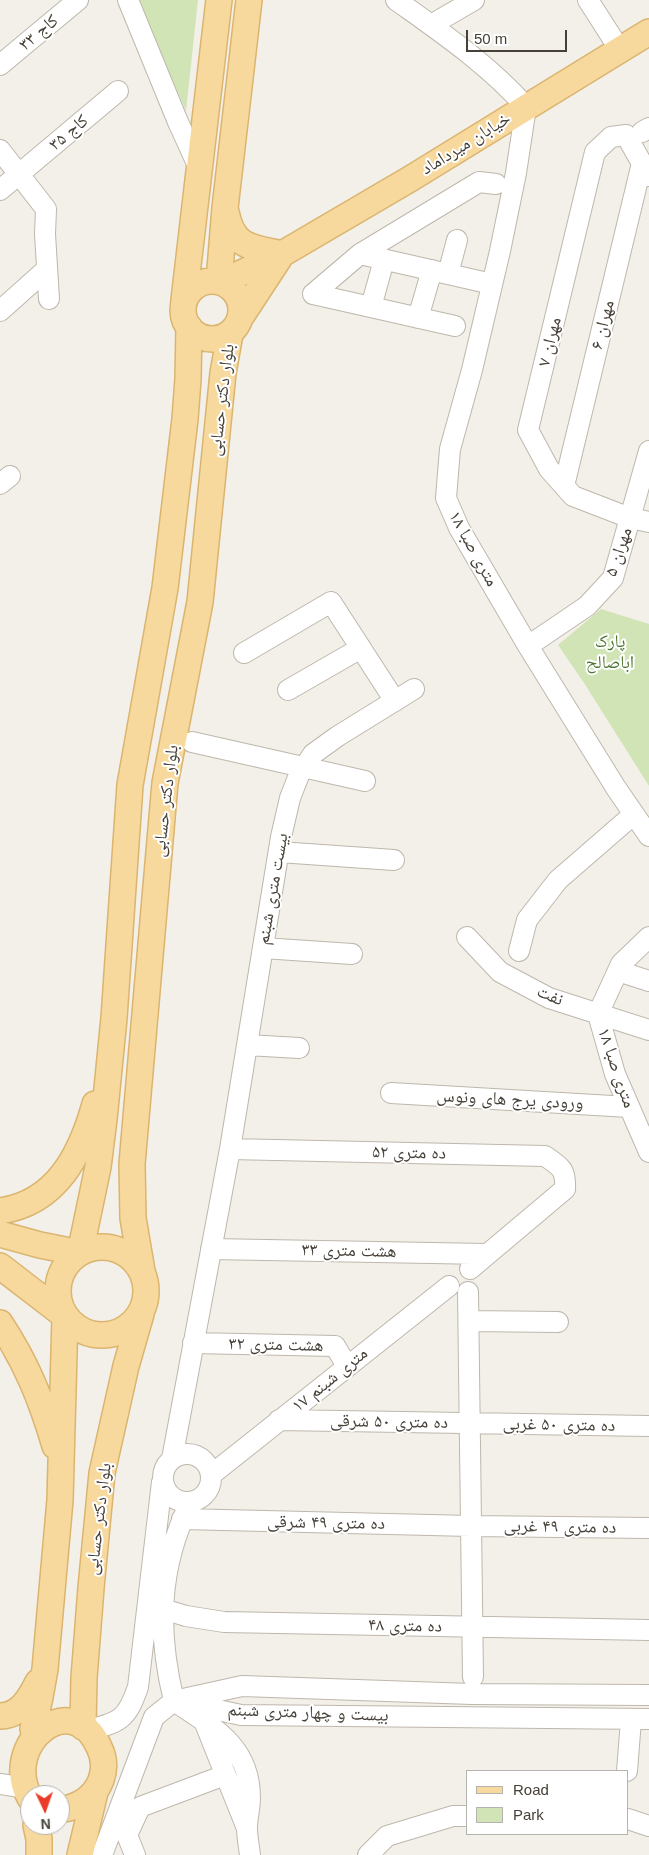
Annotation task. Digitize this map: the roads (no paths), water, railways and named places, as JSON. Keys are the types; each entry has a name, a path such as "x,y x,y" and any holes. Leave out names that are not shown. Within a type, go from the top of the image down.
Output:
{"main road":[{"path":"219,0 184,300 184,317 188,327 198,335 209,339 220,338 236,324 282,254 241,242 233,234 225,208"},
{"path":"221,282 225,208 249,0"},
{"name":"خیابان میرداماد","path":"221,282 282,254 410,179 649,32"},
{"path":"184,300 190,290 199,284 210,280 221,282 232,288 242,302 236,324"},
{"name":"بلوار دکتر حسابی","path":"142,1271 133,1218 132,1164 165,783 200,602 222,373 236,324"},
{"name":"بلوار دکتر حسابی","path":"80,1253 98,1167 114,1018 130,785 165,588 185,419 188,379 188,327"},
{"path":"0,1211 21,1207 55,1184 64,1172 87,1132 109,1061"},
{"path":"0,1234 80,1253"},
{"path":"0,1266 66,1316 75,1326 88,1333 102,1335 117,1333 130,1326 140,1314 146,1300 147,1285 142,1271 133,1259 122,1251 108,1247 93,1248 80,1253 68,1262 61,1274 58,1289 59,1303 66,1316 60,1500 45,1669 40,1697 30,1732"},
{"name":"بلوار دکتر حسابی","path":"85,1729 84,1678 102,1473 126,1366 140,1314"},
{"path":"0,1323 14,1344 29,1373 60,1462"},
{"path":"0,1716 19,1710 32,1694 45,1669"},
{"path":"17,1789 15,1759 19,1746 30,1732 45,1723 71,1722 85,1729 97,1740 104,1766 102,1780 95,1792 80,1855"},
{"path":"0,1724 30,1732"},
{"path":"70,1808 85,1801 95,1792"},
{"path":"37,1835 39,1855"}],"street":[{"name":"کاج ۳۳","path":"0,65 78,0"},
{"path":"128,0 178,122 200,168"},
{"path":"396,0 482,63 507,86 526,108"},
{"path":"431,25 474,0"},
{"path":"588,0 620,50"},
{"name":"کاج ۳۵","path":"0,190 118,91"},
{"name":"متری صبا ۱۸","path":"526,108 516,173 500,250 472,370 450,449 446,498 459,528 528,646 616,788 649,836"},
{"path":"639,131 646,170"},
{"name":"مهران ۷","path":"639,131 612,137 595,152 528,430 549,469 573,496 640,520"},
{"path":"0,150 46,209 45,234 49,299"},
{"name":"مهران ۶","path":"564,486 646,170"},
{"path":"455,326 313,294 360,254 480,182 496,184"},
{"path":"418,318 457,240"},
{"path":"360,254 492,284"},
{"path":"371,307 384,260"},
{"path":"0,312 47,269"},
{"name":"مهران ۵","path":"528,646 587,606 613,578 640,520 649,451"},
{"path":"244,652 331,602 395,701"},
{"path":"288,690 361,648"},
{"name":"بیست متری شبنم","path":"172,1459 230,1149 279,852 290,798 299,775 313,754 338,736 414,689"},
{"path":"192,742 365,781"},
{"path":"519,951 526,920 558,880 634,814"},
{"path":"279,852 394,860"},
{"name":"نفت","path":"468,937 500,972 549,998 649,1030"},
{"name":"متری صبا ۱۸","path":"649,937 621,964 598,1014 615,1074 649,1152"},
{"path":"263,948 352,954"},
{"path":"618,971 649,981"},
{"path":"247,1045 299,1048"},
{"name":"ورودی یرج های ونوس","path":"390,1093 629,1108"},
{"name":"ده متری ۵۲","path":"230,1149 545,1156 559,1165 566,1176 565,1189 486,1254"},
{"name":"هشت متری ۳۳","path":"211,1249 486,1254"},
{"path":"473,1677 469,1321 458,1289 448,1277 453,1270 461,1266 470,1269 486,1254"},
{"name":"۱۷ متری شبنم","path":"211,1475 347,1366 458,1289"},
{"path":"469,1321 558,1322"},
{"name":"هشت متری ۳۲","path":"193,1343 335,1346 347,1366"},
{"name":"ده متری ۵۰ شرقی","path":"279,1420 469,1423"},
{"name":"ده متری ۵۰ غربی","path":"469,1423 649,1426"},
{"path":"85,1729 112,1724 123,1718 132,1705 138,1687 164,1469 172,1459 179,1455 188,1454 196,1456 209,1467 211,1481 207,1493 186,1511 176,1535 168,1566 163,1609 166,1668 174,1701 204,1721 234,1746 244,1765 249,1782 250,1798 246,1844"},
{"path":"162,1482 165,1489 175,1500 183,1503 186,1511"},
{"name":"ده متری ۴۹ شرقی","path":"186,1511 470,1526"},
{"name":"ده متری ۴۹ غربی","path":"470,1526 649,1528"},
{"name":"ده متری ۴۸","path":"163,1609 186,1616 224,1622 649,1630"},
{"name":"بیست و چهار متری شبنم","path":"174,1701 242,1686 472,1694 649,1695"},
{"path":"102,1855 154,1717 174,1701"},
{"name":"بیست و چهار متری شبنم","path":"174,1701 241,1715 640,1720"},
{"path":"627,1770 640,1720"},
{"path":"204,1721 225,1775 246,1844"},
{"path":"135,1855 127,1835 140,1807 225,1775"},
{"path":"368,1855 387,1836 453,1816 467,1816"},
{"path":"629,1819 649,1826"}],"park label":[{"name":"پارک اباصالح","path":"610,652"}]}
